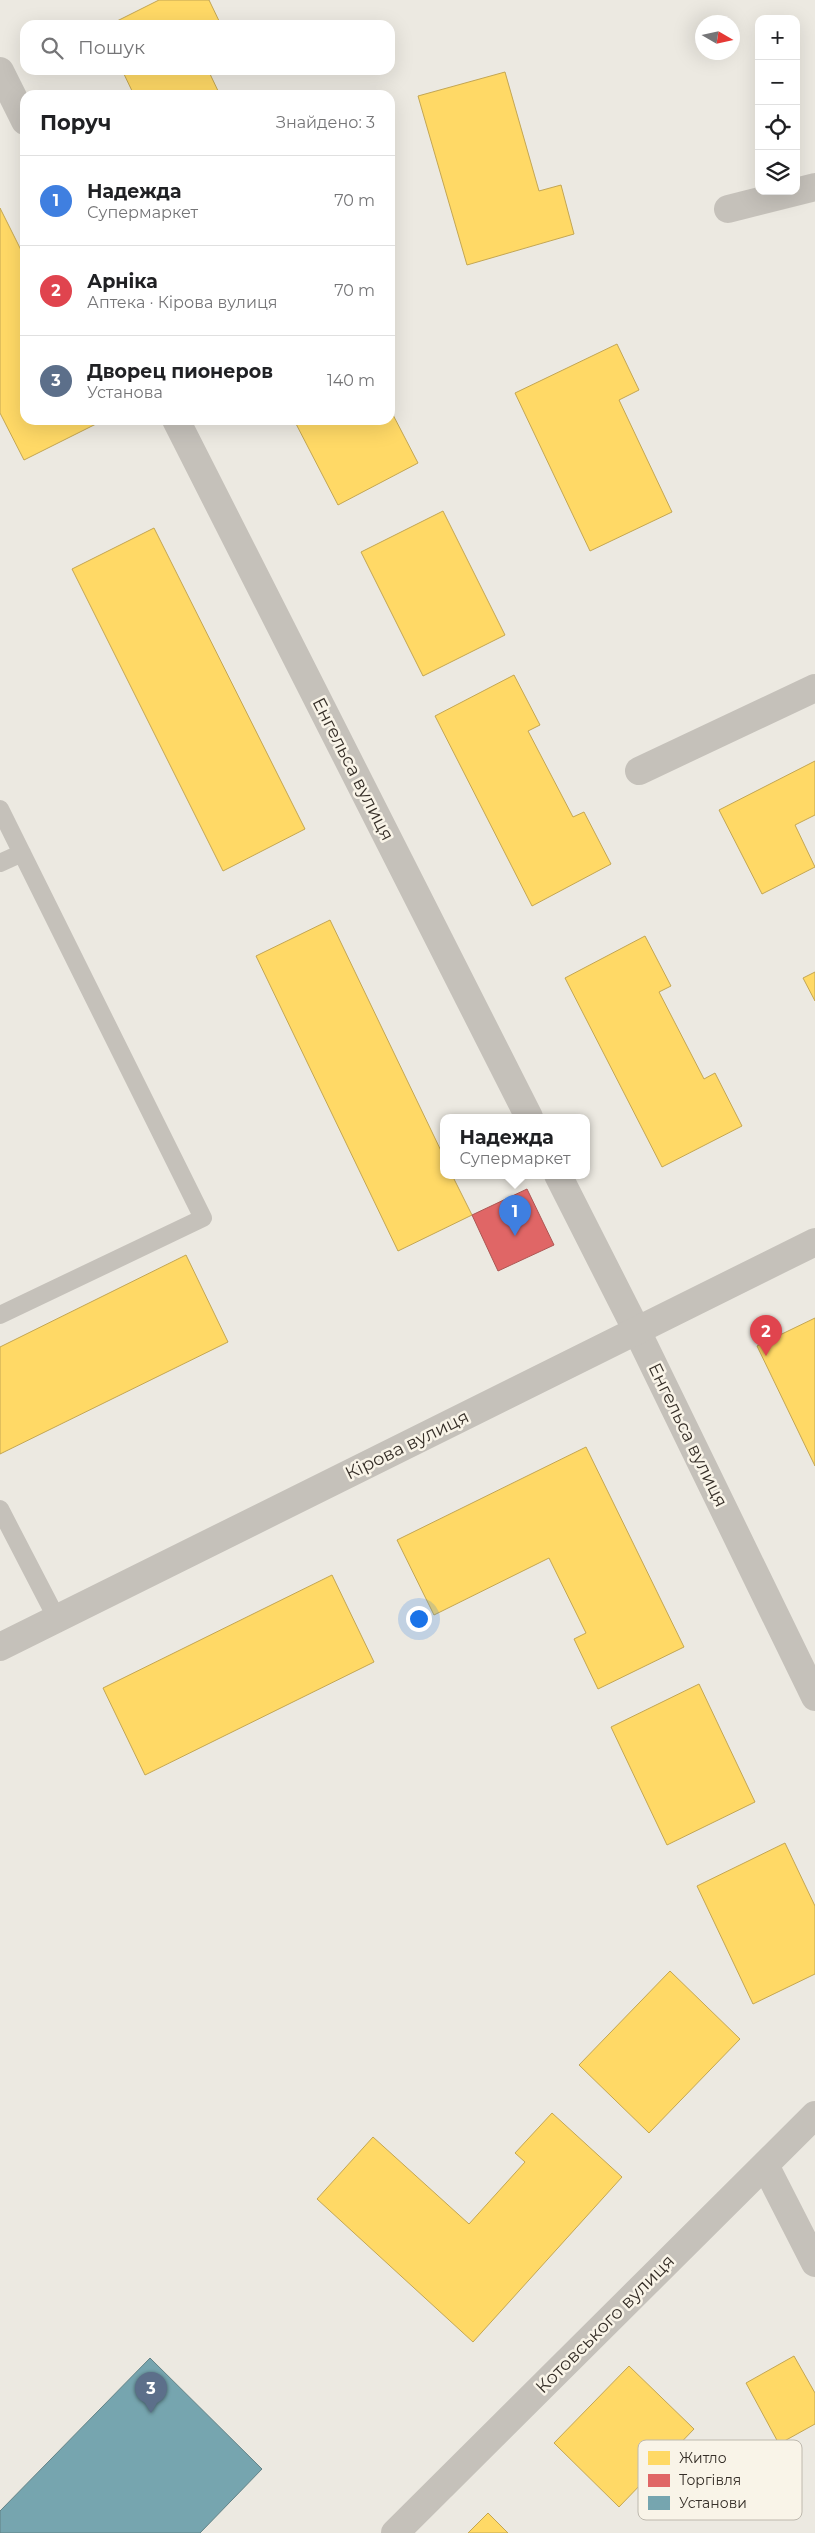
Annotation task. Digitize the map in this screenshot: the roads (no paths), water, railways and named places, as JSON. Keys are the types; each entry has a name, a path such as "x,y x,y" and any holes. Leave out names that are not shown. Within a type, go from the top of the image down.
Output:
{"street":[{"path":"0,71 20,111"},
{"path":"728,209 815,187"},
{"name":"Енгельса вулиця","path":"179,425 527,1114"},
{"path":"639,771 815,688"},
{"name":"Енгельса вулиця","path":"560,1179 637,1331 815,1697"},
{"name":"Кірова вулиця","path":"0,1647 815,1242"},
{"name":"Котовського вулиця","path":"395,2533 815,2114"},
{"path":"764,2165 815,2262"}],"lane":[{"path":"0,809 203,1218 0,1315"},
{"path":"0,863 22,853"},
{"path":"0,1509 57,1619"}],"place":[{"name":"Надежда","path":"515,1236"},
{"name":"Арніка","path":"766,1356"},
{"name":"Дворец пионеров","path":"151,2413"}]}
